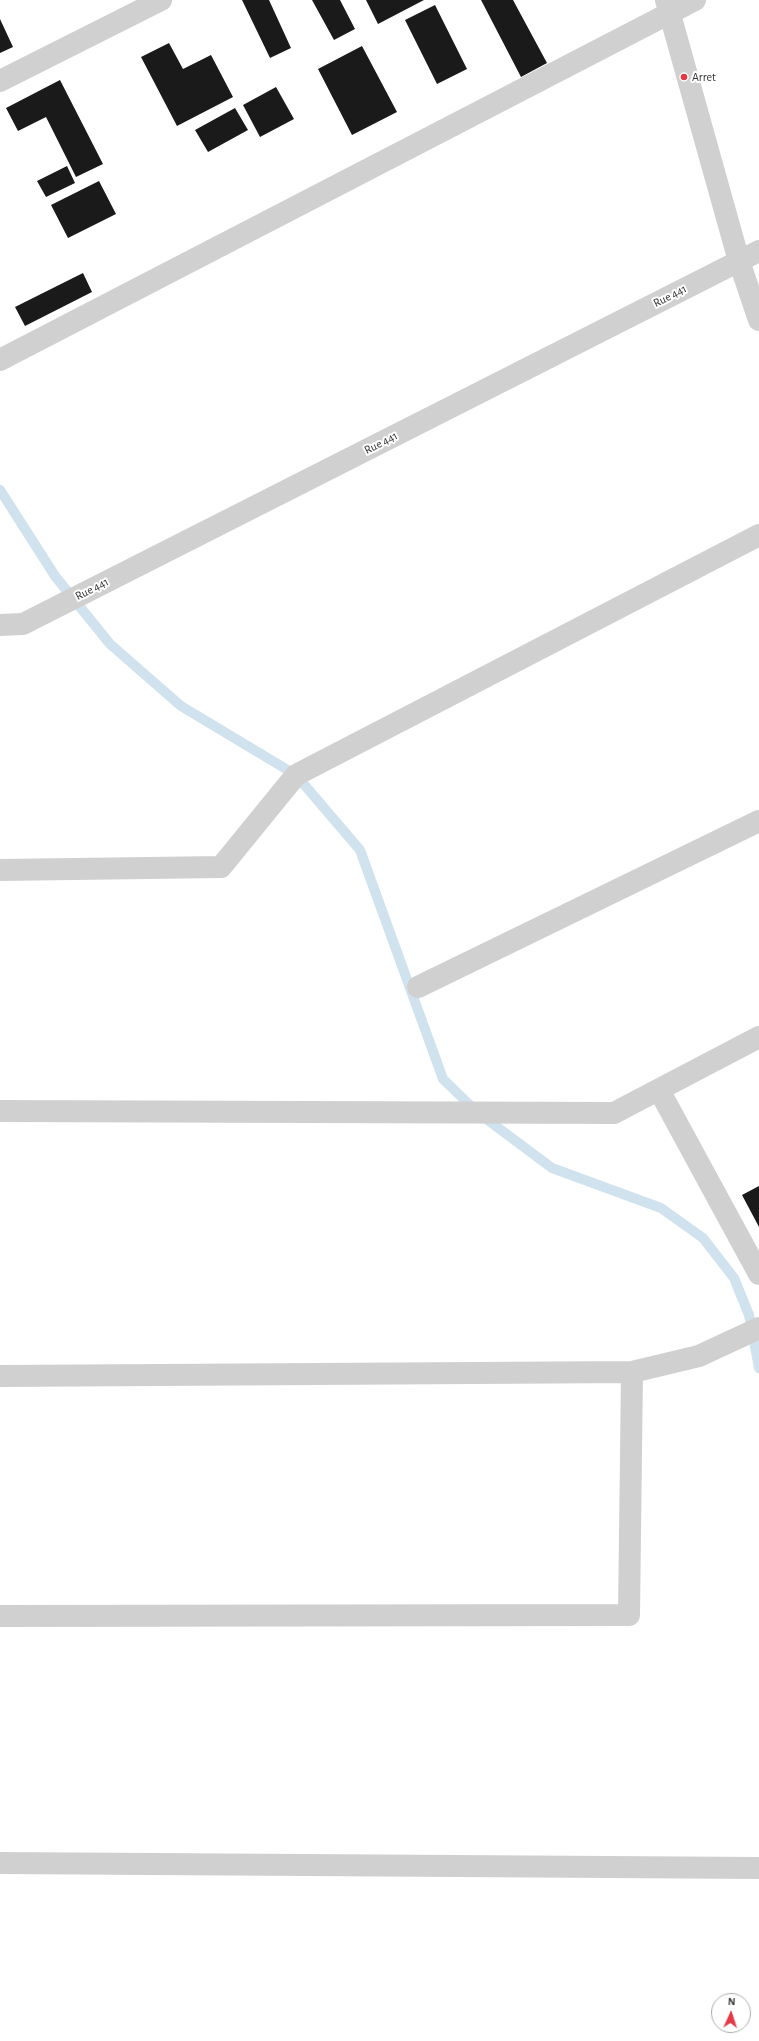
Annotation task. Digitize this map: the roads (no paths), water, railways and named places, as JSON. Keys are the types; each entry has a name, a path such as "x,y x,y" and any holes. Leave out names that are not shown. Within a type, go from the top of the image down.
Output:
{"street":[{"path":"0,81 161,0"},
{"path":"0,360 668,6 696,0"},
{"path":"668,6 739,261 759,320"},
{"name":"Rue 441","path":"0,624 23,624 759,250"},
{"path":"0,870 221,867 296,775 759,535"},
{"path":"418,986 759,821"},
{"path":"0,1111 614,1113 759,1038"},
{"path":"659,1090 759,1274"},
{"path":"0,1376 632,1372 699,1356 759,1328"},
{"path":"0,1616 630,1615 632,1372"},
{"path":"0,1863 759,1868"}],"waterway":[{"path":"0,490 55,576 110,644 181,706 296,775 360,850 443,1079 477,1112 552,1168 661,1208 703,1238 734,1278 749,1315 759,1368"}],"place":[{"name":"Arret","path":"684,77"}]}
